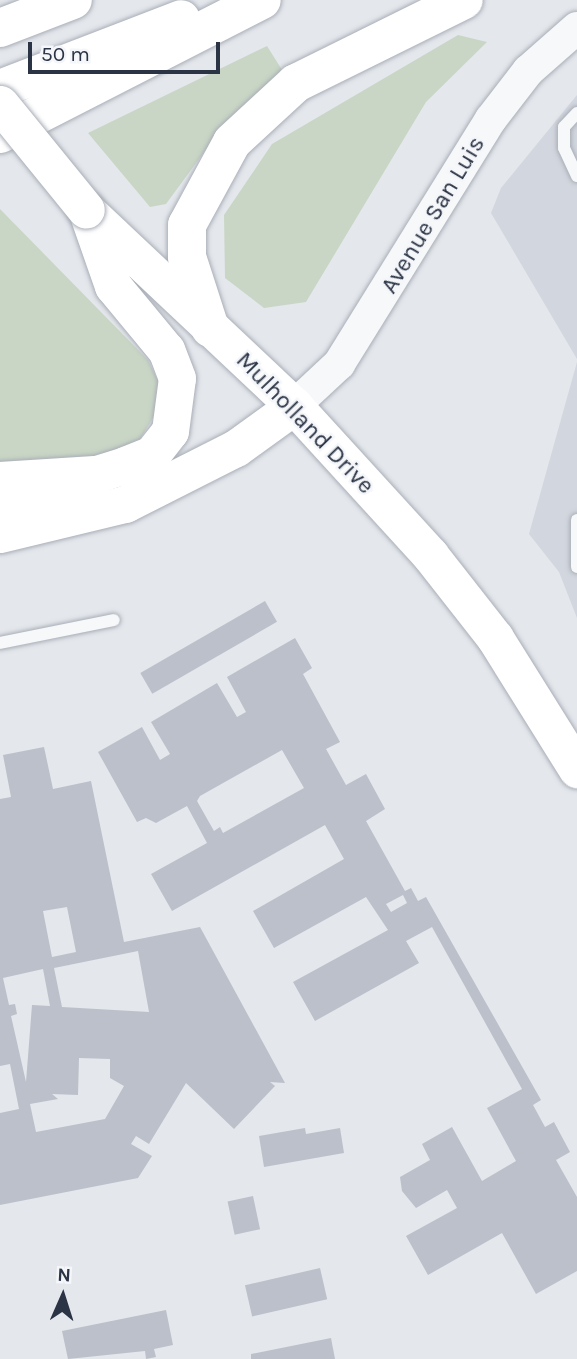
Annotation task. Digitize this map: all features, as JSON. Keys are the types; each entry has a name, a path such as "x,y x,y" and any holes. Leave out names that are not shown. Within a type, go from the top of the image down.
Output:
{"highway":[{"path":"0,28 73,0"},
{"path":"0,89 229,0"},
{"path":"0,134 262,0"},
{"path":"210,328 187,257 187,225 232,142 296,83 464,0"},
{"path":"0,481 95,475"}],"main road":[{"name":"Mulholland Drive","path":"0,104 86,210 295,406 465,600 577,769"},
{"path":"0,504 95,475 152,454 170,432 177,387 166,350 113,286 86,210"},
{"path":"0,534 125,504 236,448 295,406"}],"street":[{"name":"Avenue San Luis","path":"295,406 339,364 491,119 528,71 577,28"}],"lane":[{"path":"577,113 564,127 564,148 577,176"},
{"path":"577,520 577,568"},
{"path":"0,643 114,620"}],"shaded area":[{"path":"577,95 577,359 491,213 501,188"},
{"path":"577,362 577,618 559,572 529,534"}],"green space":[{"path":"458,35 487,42 426,102 306,302 264,308 225,278 224,215 272,144"},
{"path":"267,46 284,73 221,129 166,204 150,207 88,133"},
{"path":"0,209 148,360 166,397 132,452 0,467"}],"building":[{"path":"265,601 277,622 152,694 140,673"},
{"path":"295,638 312,668 303,674 340,742 326,749 346,785 366,774 385,809 366,821 405,891 411,888 418,901 426,897 541,1100 533,1105 545,1127 554,1122 570,1152 556,1160 577,1197 577,1271 536,1294 502,1233 428,1275 406,1236 457,1208 447,1190 416,1208 402,1191 400,1177 430,1160 422,1144 452,1127 482,1181 516,1161 487,1108 522,1089 432,927 406,941 419,963 315,1021 293,982 388,930 366,897 274,948 253,911 344,859 325,825 172,911 151,874 207,843 187,806 156,823 146,818 137,822 98,752 142,727 160,760 170,754 151,722 217,683 237,717 246,712 227,677","holes":["282,750 304,788 223,833 220,827 214,831 197,801 200,796","403,895 407,903 391,912 386,904"]},
{"path":"44,747 53,789 91,781 124,942 200,927 285,1083 270,1082 275,1086 234,1129 186,1083 149,1144 136,1136 131,1144 152,1156 138,1178 0,1205 0,1113 19,1109 10,1064 0,1066 0,799 11,797 3,755","holes":["67,907 76,952 52,957 43,911","138,951 149,1012 62,1007 54,968","43,969 50,1006 32,1005 26,1082 11,1016 17,1014 15,1004 9,1005 3,978","79,1058 110,1059 110,1078 124,1086 105,1119 36,1132 30,1104 58,1099 52,1094 78,1095"]},
{"path":"305,1128 306,1134 340,1128 344,1153 264,1167 259,1136"},
{"path":"253,1196 260,1229 235,1235 228,1201"},
{"path":"320,1268 327,1299 252,1317 245,1285"},
{"path":"166,1310 173,1345 154,1349 156,1357 146,1359 145,1351 68,1359 62,1331"},
{"path":"331,1338 335,1359 251,1359 251,1354"}]}
